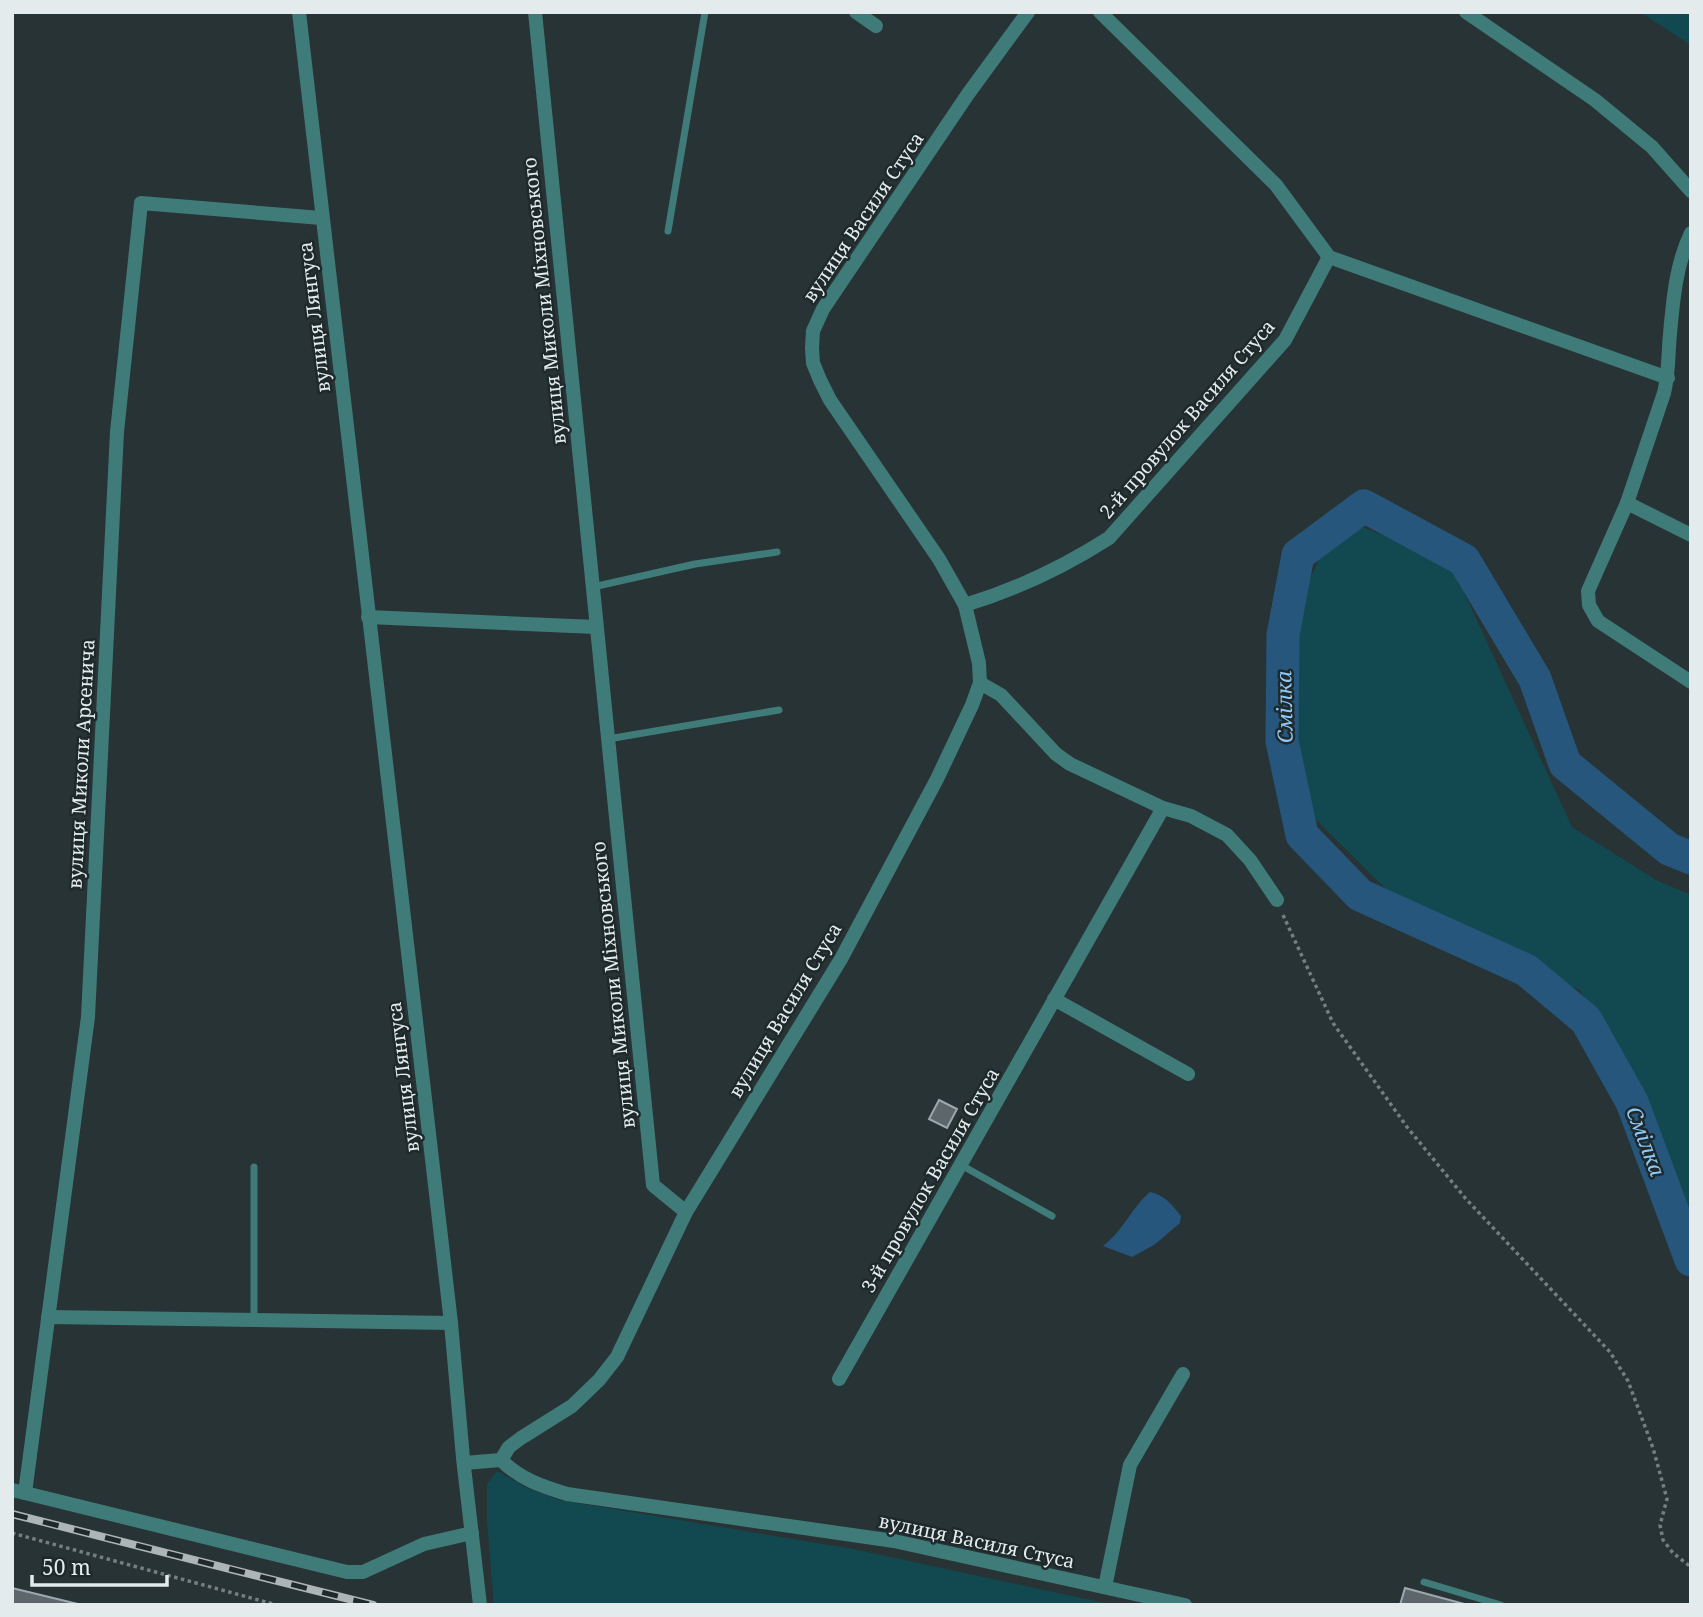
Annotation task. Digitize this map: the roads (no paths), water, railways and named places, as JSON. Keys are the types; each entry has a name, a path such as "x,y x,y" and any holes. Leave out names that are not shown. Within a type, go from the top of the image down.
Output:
{"street":[{"name":"вулиця Лянгуса","path":"299,12 451,1323 480,1605"},
{"name":"вулиця Миколи Міхновського","path":"534,12 653,1185 685,1212"},
{"path":"856,12 876,26"},
{"name":"вулиця Василя Стуса","path":"1028,12 968,94 838,286 813,331 813,363 830,400 939,559 965,605 979,663 980,683 972,705 937,779 841,959 685,1212 617,1357 599,1380 572,1406 509,1447 501,1460 514,1474 566,1494 894,1541 1185,1605"},
{"path":"1100,12 1276,185 1329,257 1668,378"},
{"path":"1466,12 1595,100 1652,147 1691,191"},
{"name":"вулиця Миколи Арсенича","path":"18,1491 48,1317 88,1017 117,432 141,203 321,218"},
{"path":"1691,233 1684,247 1677,275 1668,378 1627,503 1588,591 1589,605 1598,621 1691,682"},
{"name":"2-й провулок Василя Стуса","path":"965,605 1008,592 1074,560 1109,538 1286,340 1329,257"},
{"path":"1627,503 1691,535"},
{"path":"368,617 596,627"},
{"path":"980,683 1001,695 1056,754 1070,764 1163,808 1191,816 1227,835 1250,860 1277,900"},
{"name":"3-й провулок Василя Стуса","path":"839,1379 1163,808"},
{"path":"1054,999 1188,1073"},
{"path":"48,1317 451,1323"},
{"path":"1105,1587 1130,1465 1183,1374"},
{"path":"464,1463 501,1460"},
{"path":"18,1491 347,1572 363,1572 424,1544 472,1532"}],"lane":[{"path":"668,231 705,12"},
{"path":"593,587 695,564 777,551"},
{"path":"608,739 779,710"},
{"path":"961,1164 1052,1216"},
{"path":"254,1167 254,1320"},
{"path":"1424,1582 1501,1605"}],"waterway":[{"name":"Смілка","path":"1691,858 1669,849 1565,764 1535,679 1464,560 1364,506 1298,555 1283,635 1282,741 1302,835 1360,895 1526,970 1586,1020 1632,1102 1691,1260"}],"railway":[{"path":"12,1514 373,1605"}]}
